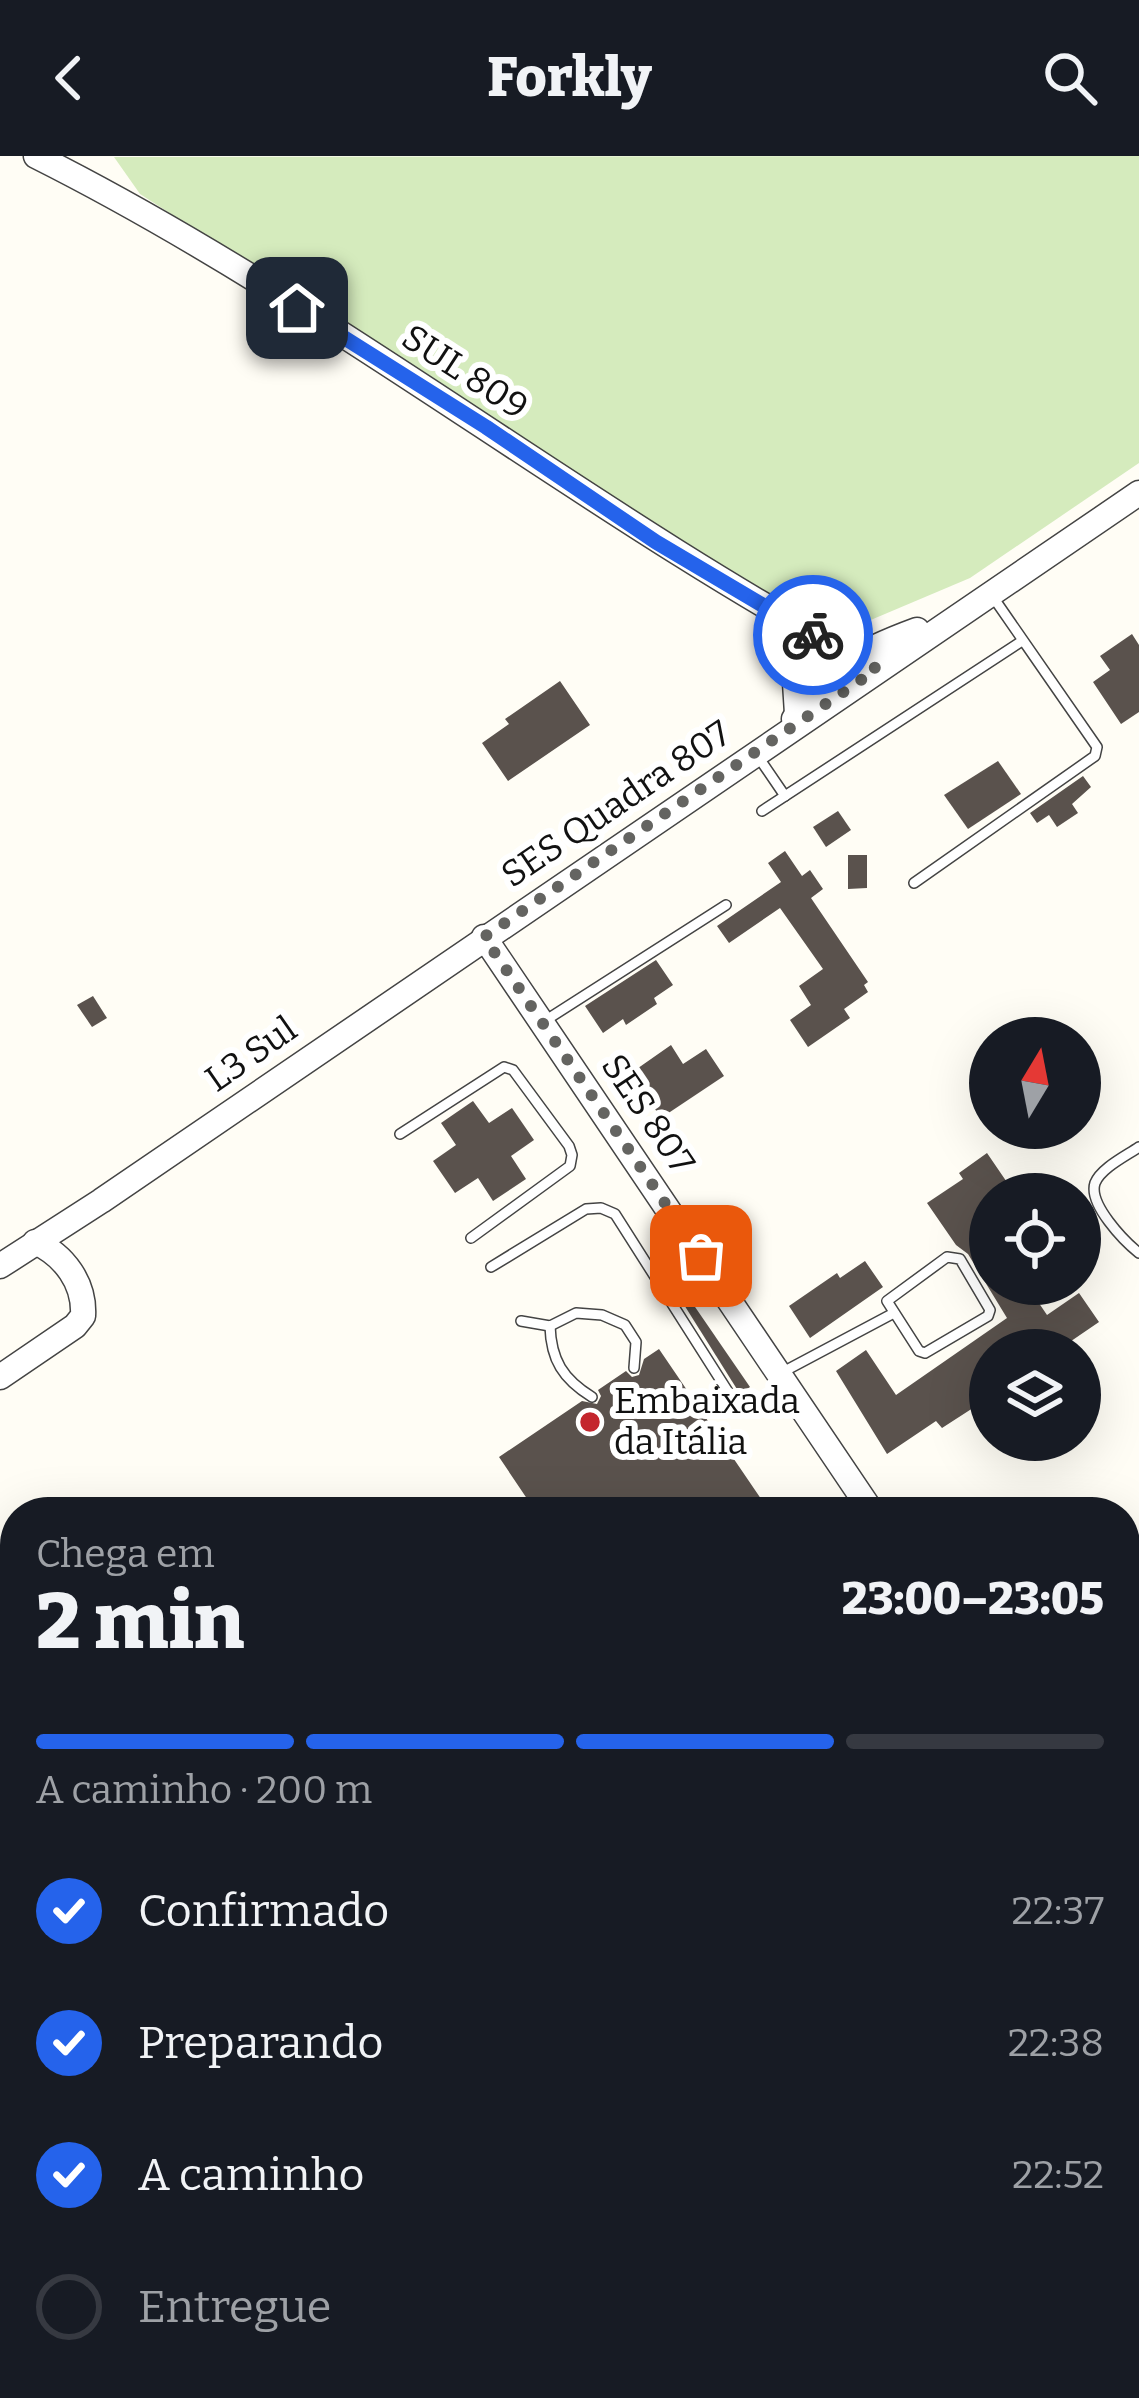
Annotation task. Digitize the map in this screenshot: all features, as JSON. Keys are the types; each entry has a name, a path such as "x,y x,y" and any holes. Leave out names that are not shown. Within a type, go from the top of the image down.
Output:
{"street":[{"name":"SUL 809","path":"35,156 77,162 117,196 486,427 778,620 877,669"},
{"name":"SES Quadra 807","path":"836,683 877,669 1139,493"},
{"name":"SES Quadra 807","path":"484,937 755,753 836,683 854,656 954,617"},
{"name":"SUL 809","path":"778,620 836,683"},
{"path":"778,620 794,667 792,722"},
{"path":"810,633 914,631"},
{"name":"SES 807","path":"484,937 862,1497"},
{"name":"L3 Sul","path":"0,1266 50,1241 484,937"},
{"path":"0,1378 83,1316 82,1290 50,1241"}],"lane":[{"path":"914,883 1095,757 1097,747 990,593"},
{"path":"762,811 1022,641"},
{"path":"755,753 785,796"},
{"path":"542,1022 726,905"},
{"path":"400,1134 503,1067 513,1070 568,1146 570,1166 471,1238"},
{"path":"1139,1147 1096,1180 1094,1192 1117,1236 1139,1253"},
{"path":"491,1267 586,1209 601,1208 614,1214 732,1398"},
{"path":"947,1257 960,1259 990,1310 988,1316 930,1353 919,1351 892,1315 886,1305 889,1297 947,1257"},
{"path":"521,1322 550,1326 576,1313 602,1315 625,1325 636,1342 634,1368"},
{"path":"781,1373 892,1315"},
{"path":"550,1326 550,1353 570,1383 592,1397"}],"green space":[{"path":"1139,156 1139,463 970,578 866,622 788,611 140,194 114,157"}],"building":[{"path":"1132,634 1139,645 1139,712 1121,724 1093,682 1110,670 1100,656"},
{"path":"560,681 590,725 508,781 482,743 509,724 505,719"},
{"path":"998,761 1021,794 968,829 944,795"},
{"path":"1083,776 1091,787 1072,804 1078,813 1057,827 1049,815 1037,823 1030,813"},
{"path":"838,811 851,830 826,847 813,827"},
{"path":"785,851 802,876 810,870 823,889 811,898 868,982 864,985 868,992 844,1009 850,1018 808,1047 790,1020 811,1005 799,986 823,969 780,908 729,943 717,926 781,882 768,863"},
{"path":"848,855 867,855 867,888 848,889"},
{"path":"656,960 673,985 654,998 657,1004 626,1025 623,1019 603,1033 585,1006"},
{"path":"93,996 107,1018 92,1027 77,1005"},
{"path":"671,1045 683,1064 706,1049 724,1076 661,1118 631,1073"},
{"path":"473,1101 489,1123 512,1108 534,1140 511,1156 526,1179 493,1201 478,1178 455,1193 433,1161 456,1145 441,1123"},
{"path":"987,1153 1001,1173 969,1173 969,1256 927,1203 963,1179 959,1173"},
{"path":"865,1261 883,1287 810,1338 789,1306 837,1273 840,1278"},
{"path":"682,1288 750,1387 740,1394 676,1292"},
{"path":"999,1305 1040,1305 1047,1315 1062,1305 1087,1305 1099,1322 1089,1329 991,1329 1007,1318"},
{"path":"969,1344 969,1411 942,1428 936,1421 887,1454 836,1371 866,1350 896,1395"},
{"path":"659,1349 760,1497 526,1497 499,1457 582,1401 597,1404 598,1390 626,1371 632,1377 639,1375 644,1359"}],"way so far":[{"path":"701,1256 484,937 877,669 813,635"}],"place":[{"name":"Embaixada da Itália","path":"590,1422"}],"route":[{"path":"297,308 656,542 813,635"}]}
